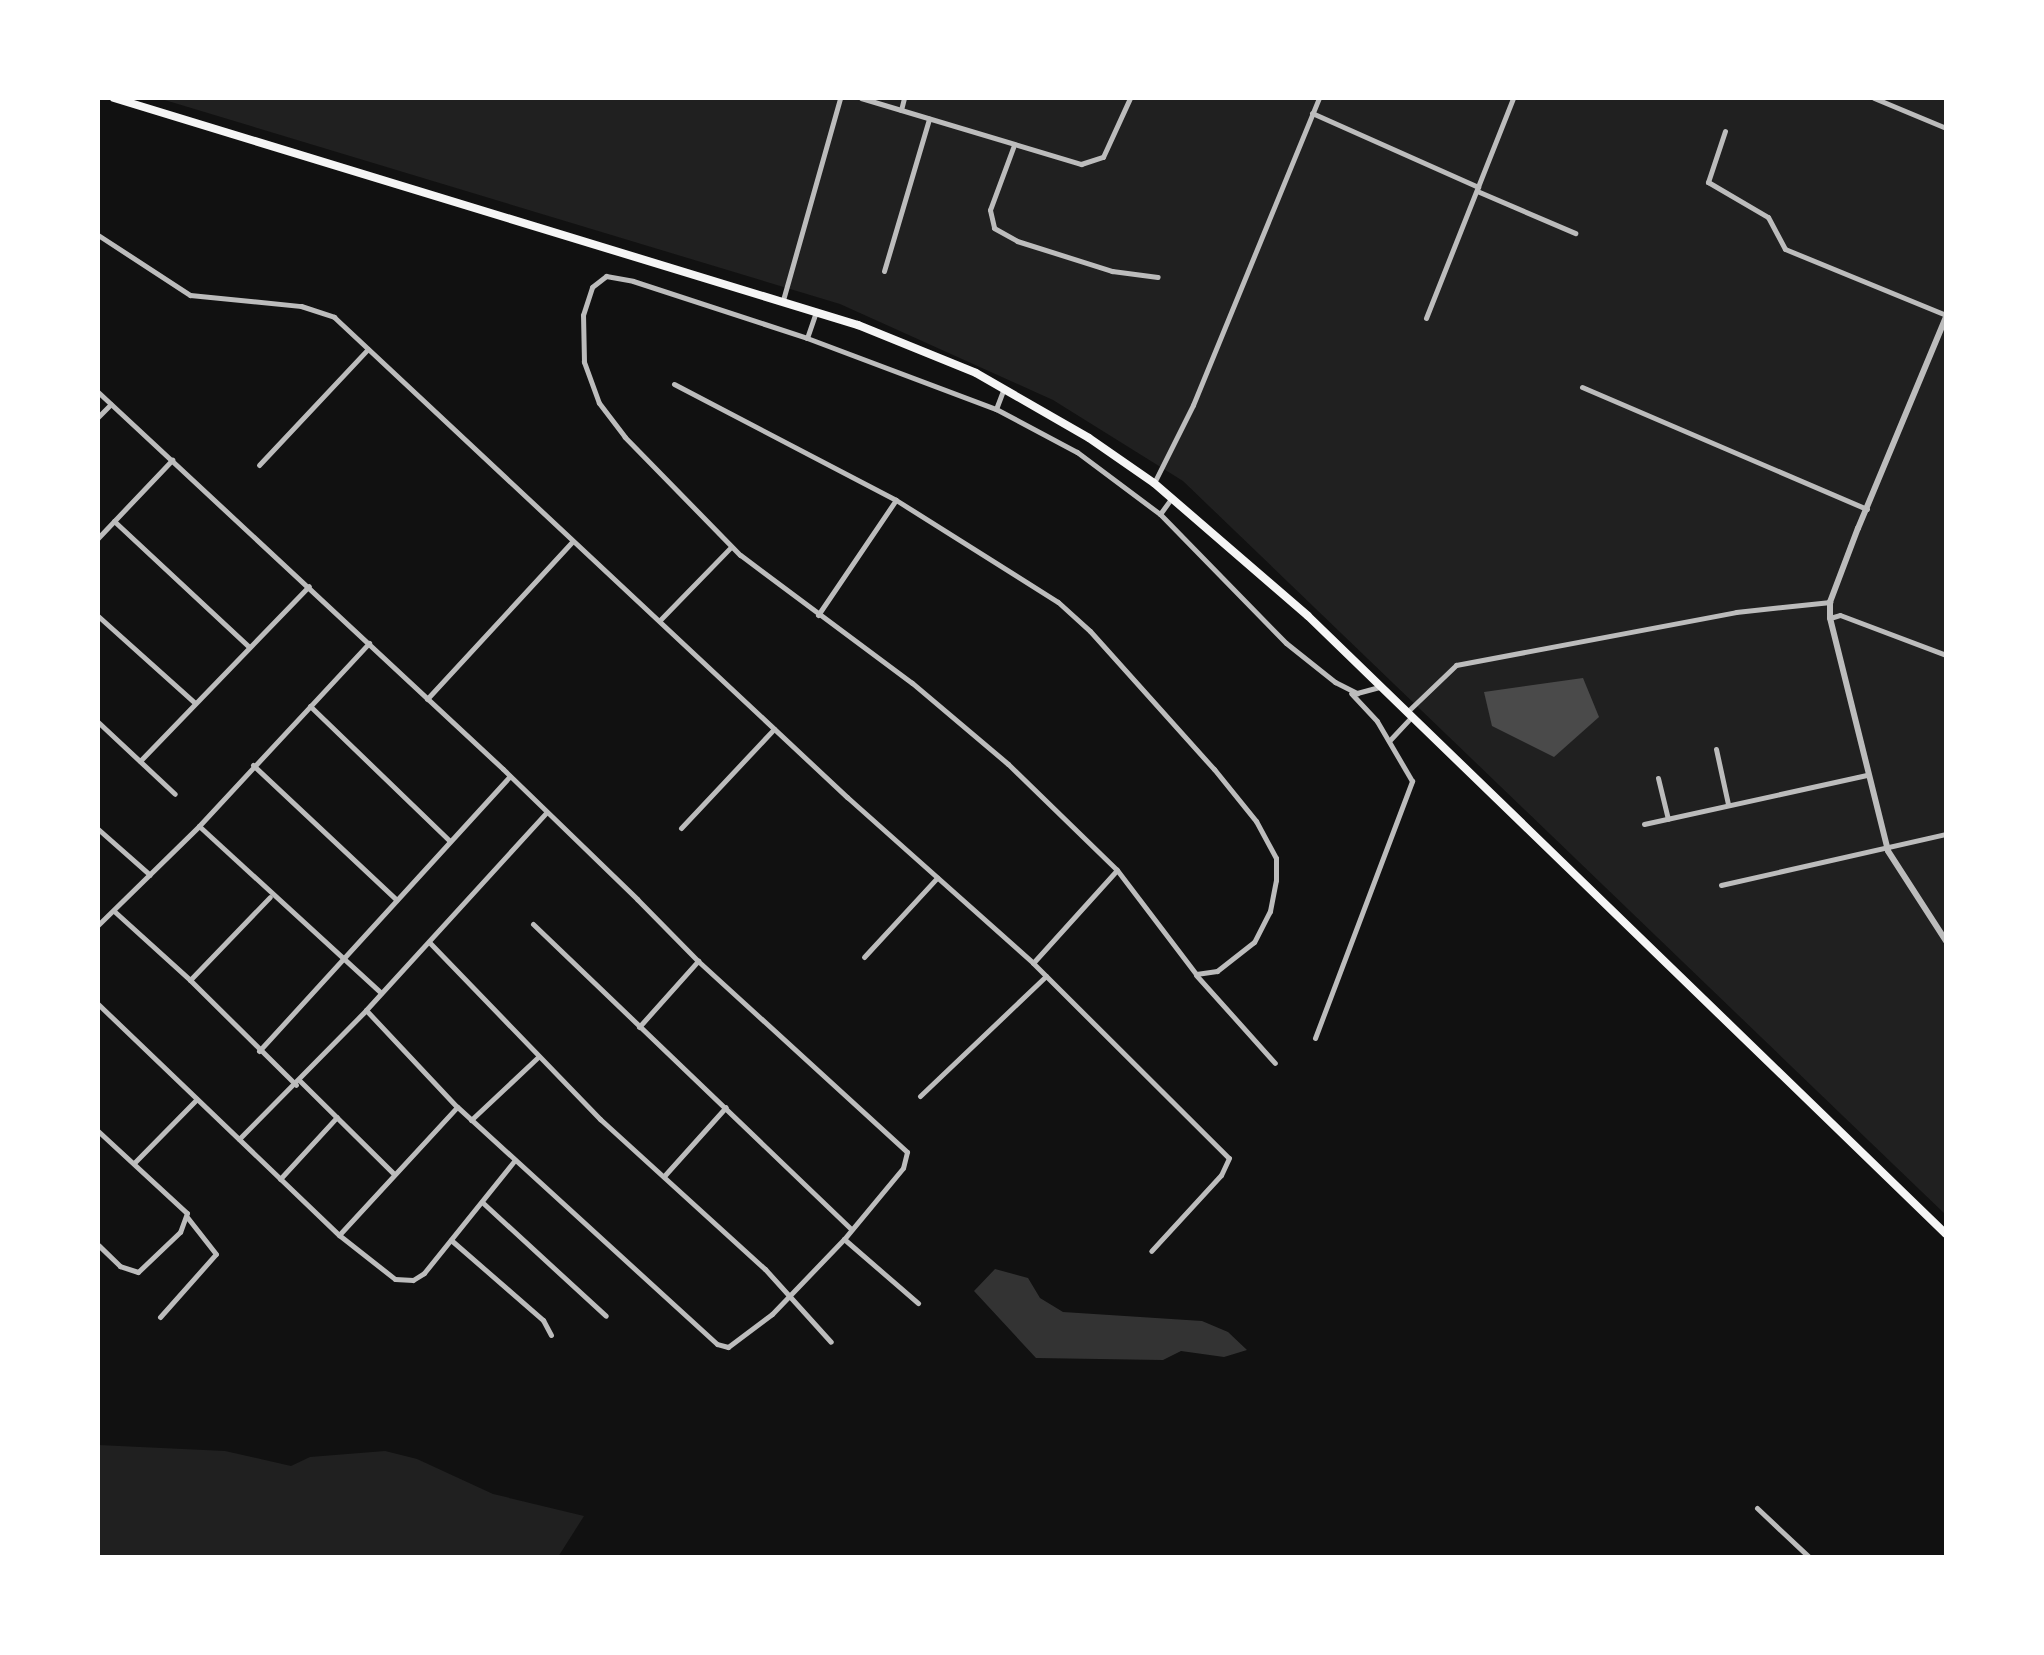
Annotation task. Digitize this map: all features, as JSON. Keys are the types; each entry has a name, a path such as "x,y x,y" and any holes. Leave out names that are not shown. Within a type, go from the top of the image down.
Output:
{"main road":[{"path":"114,98 783,300 920,348 1004,388 1154,483 1290,600 1946,1234"}],"street":[{"path":"783,300 840,98"},
{"path":"861,98 1081,164 1093,162 1111,144 1130,98"},
{"path":"892,107 895,98"},
{"path":"901,110 904,98"},
{"path":"1154,483 1193,405 1319,98"},
{"path":"1426,318 1513,98"},
{"path":"1874,98 1946,128"},
{"path":"1312,113 1575,233"},
{"path":"884,271 929,119"},
{"path":"1725,131 1708,182 1768,217 1785,249 1946,316 1830,602 1830,618 1888,851 1946,941"},
{"path":"1014,145 990,210 994,228 1017,241 1112,271 1158,277"},
{"path":"98,235 190,295 318,310 334,317 774,729 1033,963 1229,1158 1213,1184 1151,1251"},
{"path":"1275,1063 1196,974 1117,870 967,728 731,547 681,500 599,403 581,343 592,287 601,277 615,276 807,338 996,409 1077,452 1160,514 1286,643 1350,692 1389,741 1411,777 1411,788 1315,1038"},
{"path":"807,338 816,311"},
{"path":"1937,339 1946,343"},
{"path":"259,465 368,349"},
{"path":"674,384 896,500 1068,610 1256,821 1278,865 1270,911 1258,936 1242,953 1217,971 1196,974"},
{"path":"1582,387 1868,510"},
{"path":"996,409 1004,388"},
{"path":"98,392 309,586 510,776 698,961 909,1155 903,1168 844,1239 789,1298 725,1347 672,1304 457,1107 366,1010"},
{"path":"98,417 111,404"},
{"path":"98,538 172,460"},
{"path":"1160,514 1171,498"},
{"path":"818,615 896,500"},
{"path":"114,521 249,647"},
{"path":"427,699 573,540"},
{"path":"660,620 731,547"},
{"path":"140,761 309,586"},
{"path":"1389,741 1408,715 1456,665 1736,612 1830,602"},
{"path":"1830,618 1840,615 1946,655"},
{"path":"98,616 194,702"},
{"path":"98,925 199,826 369,643"},
{"path":"1350,692 1380,687"},
{"path":"309,705 450,841"},
{"path":"98,722 175,794"},
{"path":"681,828 774,729"},
{"path":"1716,749 1728,804"},
{"path":"253,765 397,900"},
{"path":"1644,824 1867,775"},
{"path":"259,1051 510,776"},
{"path":"1658,778 1668,819"},
{"path":"239,1139 298,1083 430,943 547,812"},
{"path":"199,826 270,896 381,993"},
{"path":"98,829 150,875"},
{"path":"1721,885 1888,851 1946,834"},
{"path":"1033,963 1117,870"},
{"path":"864,957 937,878"},
{"path":"190,980 270,896"},
{"path":"114,911 190,980 259,1051 337,1117 393,1173"},
{"path":"533,924 851,1229"},
{"path":"430,943 538,1057 665,1175 831,1342"},
{"path":"639,1027 698,961"},
{"path":"920,1096 1046,976"},
{"path":"98,1004 339,1235 395,1279 407,1281 424,1273 515,1160"},
{"path":"471,1120 538,1057"},
{"path":"135,1162 197,1099"},
{"path":"339,1235 457,1107"},
{"path":"665,1175 726,1107"},
{"path":"280,1179 337,1117"},
{"path":"98,1131 182,1206 216,1254 160,1317"},
{"path":"482,1202 606,1316"},
{"path":"98,1245 120,1266 138,1272 180,1232 187,1217"},
{"path":"844,1239 918,1303"},
{"path":"451,1240 543,1320 551,1335"},
{"path":"1757,1508 1809,1557"}],"shaded area":[{"path":"158,98 1946,98 1946,1215 1183,481 1053,400 840,304"},
{"path":"995,1269 1028,1278 1040,1298 1063,1312 1202,1321 1228,1332 1247,1350 1224,1357 1181,1351 1163,1360 1036,1358 974,1291"},
{"path":"98,1445 225,1451 291,1466 310,1457 385,1451 417,1459 493,1494 584,1516 558,1557 98,1557"}],"building":[{"path":"1583,678 1599,717 1554,757 1492,726 1484,692"}]}
